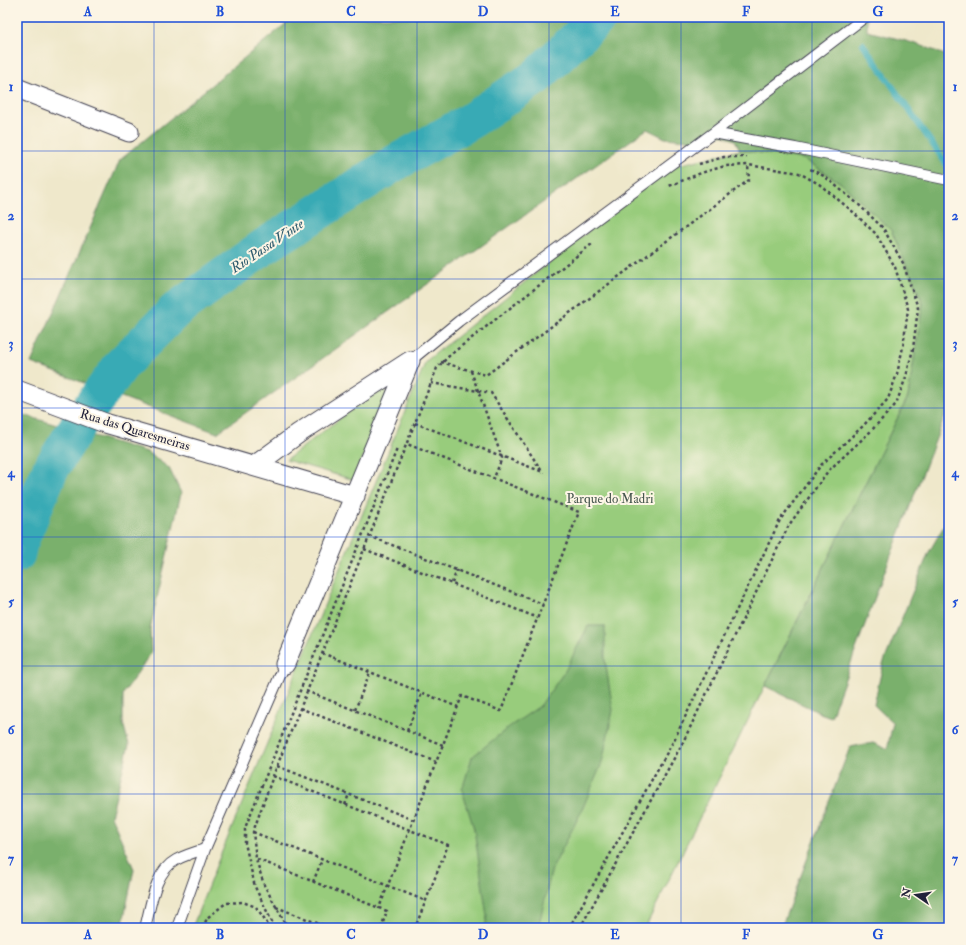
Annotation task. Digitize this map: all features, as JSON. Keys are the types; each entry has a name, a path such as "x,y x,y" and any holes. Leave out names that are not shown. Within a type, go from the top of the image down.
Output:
{"street":[{"path":"17,88 129,132"},
{"path":"254,466 299,433 410,361"},
{"path":"285,664 410,361"},
{"name":"Rua das Quaresmeiras","path":"17,390 105,423 355,496"}],"lane":[{"path":"410,361 459,321 713,134 865,17"},
{"path":"713,134 795,148 949,180"},
{"path":"177,928 205,849 285,664"},
{"path":"145,928 157,881 163,870 175,860 205,849"}],"path":[{"path":"698,164 724,157 750,156"},
{"path":"441,362 486,375 748,180 748,165"},
{"path":"569,928 674,740 780,520 821,465 863,426 888,399 897,374 903,347 908,309 895,267 876,234 852,211 819,184 799,173 748,165 719,168 701,173 664,188"},
{"path":"580,928 682,744 788,525 828,471 870,432 896,404 906,377 913,349 918,308 903,263 883,228 858,204 824,176 807,167"},
{"path":"288,928 264,886 256,859 253,832 306,691 437,368 441,362 596,241"},
{"path":"471,371 502,458 494,478"},
{"path":"415,423 543,473 491,393 431,383"},
{"path":"275,928 255,887 245,843 246,828 400,444"},
{"path":"379,908 462,696 501,712 579,512 407,444"},
{"path":"369,536 543,604"},
{"path":"364,549 538,618"},
{"path":"452,583 457,570"},
{"path":"322,653 458,707"},
{"path":"355,710 370,672"},
{"path":"306,691 443,745"},
{"path":"407,731 422,692"},
{"path":"300,708 436,762"},
{"path":"277,766 414,820"},
{"path":"273,776 448,845 415,928"},
{"path":"345,805 349,794"},
{"path":"253,832 426,901"},
{"path":"256,859 388,911 381,928"},
{"path":"313,882 322,860"},
{"path":"203,928 207,918 226,903 243,902 256,907 269,928"},
{"path":"276,906 330,928"}],"green space":[{"path":"294,17 867,17 867,31 919,45 949,57 949,405 878,589 831,717 765,686 908,397 923,303 891,230 841,183 804,159 740,150 735,140 721,135 699,141 665,138 647,129 217,433 31,363 120,160"},
{"name":"Parque do Madri","path":"740,150 804,159 841,183 891,230 923,303 908,397 645,928 192,928 216,866 426,361 669,167"},
{"path":"384,389 389,392 354,480 286,460 372,394"},
{"path":"17,413 147,452 169,468 181,493 150,629 151,653 123,694 123,723 129,745 111,816 134,869 122,928 17,928"},
{"path":"949,517 949,928 781,928 850,747 873,743 887,749 893,723 874,705 883,664 929,552"},
{"path":"588,626 605,626 605,660 613,710 602,763 581,812 552,869 538,928 485,928 487,916 474,829 462,790 472,757 509,727 540,706 565,671"}],"waterway":[{"name":"Rio Passa Vinte","path":"17,554 19,544 50,470 82,419 122,364 176,310 265,246 395,163 469,122 536,77 599,17"},
{"path":"863,44 949,168"}]}
